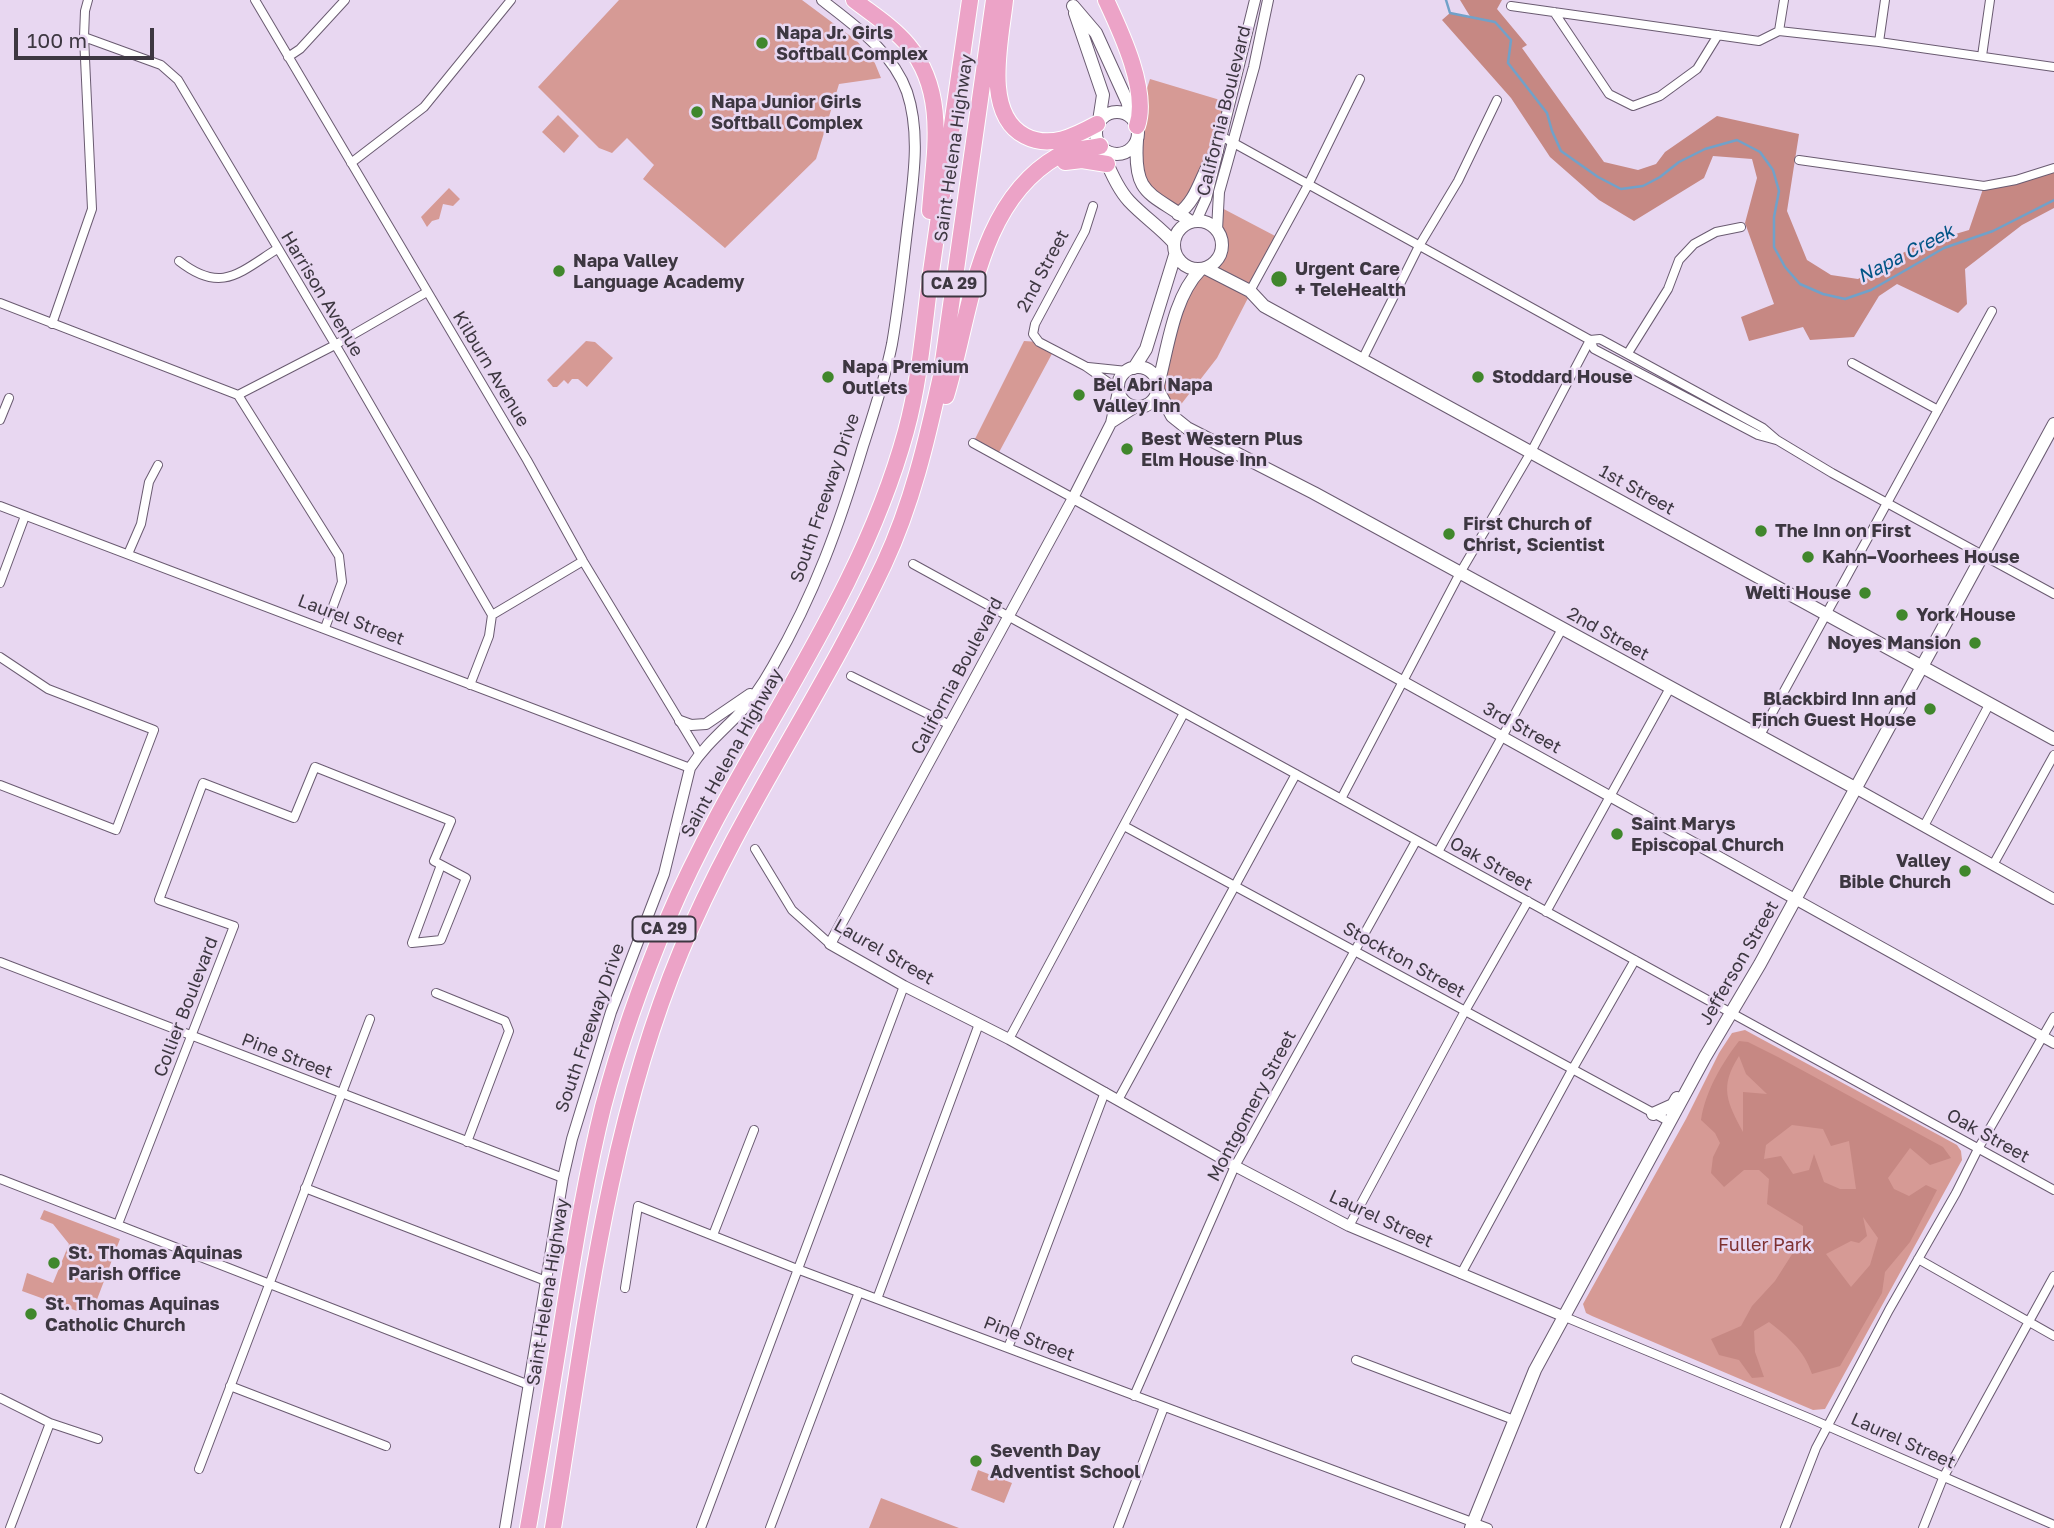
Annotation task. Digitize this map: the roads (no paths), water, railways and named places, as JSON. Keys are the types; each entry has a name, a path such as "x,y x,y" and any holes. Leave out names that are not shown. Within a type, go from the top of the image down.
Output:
{"highway":[{"path":"855,0 907,44 921,65 934,98 937,123 917,372"},
{"name":"Saint Helena Highway","path":"528,1528 587,1180 604,1103 628,1025 655,949 688,875 745,767 834,611 863,552 907,429 970,0"},
{"name":"Saint Helena Highway","path":"554,1528 611,1183 629,1107 652,1030 680,953 713,879 770,771 855,622 886,562 910,499 941,376 994,0"},
{"path":"1005,0 998,79 1002,109 1011,125 1024,136 1042,142 1071,137 1098,122"},
{"path":"1106,0 1124,42 1136,82 1140,110 1136,128"},
{"path":"886,562 922,483 986,243 1013,198 1046,165 1082,160 1103,153"}],"main road":[{"path":"1072,3 1103,95 1096,136 1118,186 1128,201 1160,227 1184,265 1203,269"},
{"path":"1072,3 1096,33 1127,101 1136,128 1136,171 1146,191 1178,214 1194,221 1208,223 1217,230 1222,244 1218,259 1191,279 1181,297 1153,400 1136,407 1124,402 1118,390 1119,379 1131,369 1146,349 1177,232 1194,221"},
{"path":"1098,122 1109,114 1122,113 1136,128"},
{"path":"1103,153 1122,154 1129,151 1136,128"},
{"path":"1178,214 1192,201 1206,166 1217,151"},
{"name":"1st Street","path":"1203,269 1250,291 1264,306 2054,739"},
{"path":"1131,369 1148,370 1157,386"},
{"name":"2nd Street","path":"1157,386 1172,416 1187,428 1314,493 1855,788"},
{"name":"Jefferson Street","path":"1473,1525 1535,1370 1984,555 2049,444 2054,424"},
{"path":"1653,1114 1673,1105 1687,1078 1696,1074"}],"street":[{"path":"52,324 92,209 84,37 88,0"},
{"name":"Kilburn Avenue","path":"255,0 527,460 583,561 699,753"},
{"path":"288,57 300,50 345,0"},
{"path":"351,163 424,107 511,0"},
{"name":"South Freeway Drive","path":"505,1528 563,1178 572,1139 611,1012 664,874 690,768 699,753 736,717 761,686 792,632 823,568 883,382 897,313 912,186 914,126 903,84 887,58 870,40 822,0"},
{"name":"California Boulevard","path":"1194,221 1206,199 1244,54 1255,0"},
{"name":"California Boulevard","path":"1217,230 1219,192 1269,0"},
{"path":"1779,32 1784,0"},
{"path":"1879,42 1885,0"},
{"path":"1982,56 1990,0"},
{"path":"1511,6 1759,41 1779,32 1879,42 2054,67"},
{"path":"1554,12 1609,94 1633,106 1660,96 1697,69 1718,35"},
{"name":"Harrison Avenue","path":"84,37 161,65 178,80 492,615"},
{"path":"1244,54 1251,56 1242,88 1246,96"},
{"path":"1250,291 1308,185 1360,79"},
{"path":"1362,360 1419,246 1458,181 1497,100"},
{"path":"1221,136 1590,340 1600,339 1629,354 1763,428 1777,440 2054,594"},
{"path":"1799,160 1984,186 2016,180 2054,168"},
{"name":"2nd Street","path":"1093,206 1085,231 1033,328 1035,339 1039,342 1085,366 1118,390"},
{"path":"1629,354 1668,289 1679,260 1694,244 1716,232 1741,227"},
{"path":"179,261 192,271 226,279 277,249"},
{"path":"238,395 335,345 427,292"},
{"path":"0,303 238,395 339,556 342,582 325,628"},
{"path":"1759,737 1992,311"},
{"path":"1590,340 1594,349 1758,435 1777,440"},
{"path":"1341,799 1460,573 1531,452 1590,340"},
{"path":"1852,363 1938,410"},
{"name":"2nd Street","path":"1085,366 1131,369"},
{"name":"California Boulevard","path":"830,944 1073,498 1111,423 1118,390"},
{"path":"0,420 9,398"},
{"path":"1111,423 1136,407"},
{"name":"3rd Street","path":"973,443 2054,1043"},
{"path":"128,554 141,524 149,482 158,465"},
{"name":"Laurel Street","path":"0,506 690,768"},
{"path":"0,583 25,516"},
{"path":"470,685 489,636 492,615 583,561"},
{"name":"Oak Street","path":"913,564 2054,1190"},
{"path":"1438,852 1562,629"},
{"path":"0,657 48,689 154,730 116,830 0,785"},
{"path":"851,676 950,725"},
{"path":"680,721 691,725 706,724 761,686"},
{"path":"1546,912 1670,688"},
{"path":"1923,826 1990,703"},
{"path":"1009,1039 1184,713"},
{"path":"1993,865 2054,755"},
{"name":"Collier Boulevard","path":"118,1223 193,1037 234,926 159,900 203,783 294,818 315,768 451,821 434,861 466,878 441,940 412,943 441,865"},
{"path":"1118,1100 1296,774"},
{"name":"2nd Street","path":"1855,788 2054,899"},
{"name":"Stockton Street","path":"1124,825 1670,1122"},
{"name":"Montgomery Street","path":"1134,1395 1235,1166 1416,841"},
{"name":"Laurel Street","path":"755,849 792,910 830,944 1349,1226 2054,1525"},
{"path":"1349,1226 1465,1011 1528,901"},
{"path":"1461,1274 1635,960"},
{"name":"Pine Street","path":"0,962 563,1178"},
{"path":"701,1528 904,986"},
{"path":"436,993 505,1021 509,1031 467,1142"},
{"path":"1785,1528 1816,1448 1978,1149 2054,1017"},
{"path":"199,1469 370,1019"},
{"path":"877,1298 979,1024"},
{"path":"1008,1348 1105,1092"},
{"path":"713,1235 754,1130"},
{"path":"0,1179 529,1385"},
{"path":"305,1188 546,1281"},
{"name":"Pine Street","path":"625,1288 638,1206 797,1269 1473,1525 1488,1528"},
{"path":"1918,1259 2054,1336"},
{"path":"1923,1528 1943,1478 2054,1276"},
{"path":"770,1528 859,1292"},
{"path":"1356,1360 1514,1420"},
{"path":"230,1385 386,1446"},
{"path":"0,1398 50,1423 98,1439"},
{"path":"1118,1528 1164,1407"},
{"path":"10,1528 50,1423"}],"waterway":[{"name":"Napa Creek","path":"1446,0 1450,13 1495,22 1511,40 1508,63 1547,113 1561,151 1598,177 1621,189 1643,186 1679,162 1705,149 1737,140 1760,152 1773,170 1779,191 1774,217 1774,247 1785,267 1800,284 1823,294 1845,299 1871,290 1944,248 1993,231 2054,200"}],"place":[{"name":"Napa Jr. Girls Softball Complex","path":"762,43"},
{"name":"Napa Junior Girls Softball Complex","path":"697,112"},
{"name":"Napa Valley Language Academy","path":"559,271"},
{"name":"Urgent Care + TeleHealth","path":"1279,279"},
{"name":"Napa Premium Outlets","path":"828,377"},
{"name":"Stoddard House","path":"1478,377"},
{"name":"Bel Abri Napa Valley Inn","path":"1079,395"},
{"name":"Best Western Plus Elm House Inn","path":"1127,449"},
{"name":"The Inn on First","path":"1761,531"},
{"name":"First Church of Christ, Scientist","path":"1449,534"},
{"name":"Kahn–Voorhees House","path":"1808,557"},
{"name":"Welti House","path":"1865,593"},
{"name":"York House","path":"1902,615"},
{"name":"Noyes Mansion","path":"1975,643"},
{"name":"Blackbird Inn and Finch Guest House","path":"1930,709"},
{"name":"Saint Marys Episcopal Church","path":"1617,834"},
{"name":"Valley Bible Church","path":"1965,871"},
{"name":"St. Thomas Aquinas Parish Office","path":"54,1263"},
{"name":"St. Thomas Aquinas Catholic Church","path":"31,1314"},
{"name":"Seventh Day Adventist School","path":"976,1461"}],"park label":[{"name":"Fuller Park","path":"1765,1245"}]}
